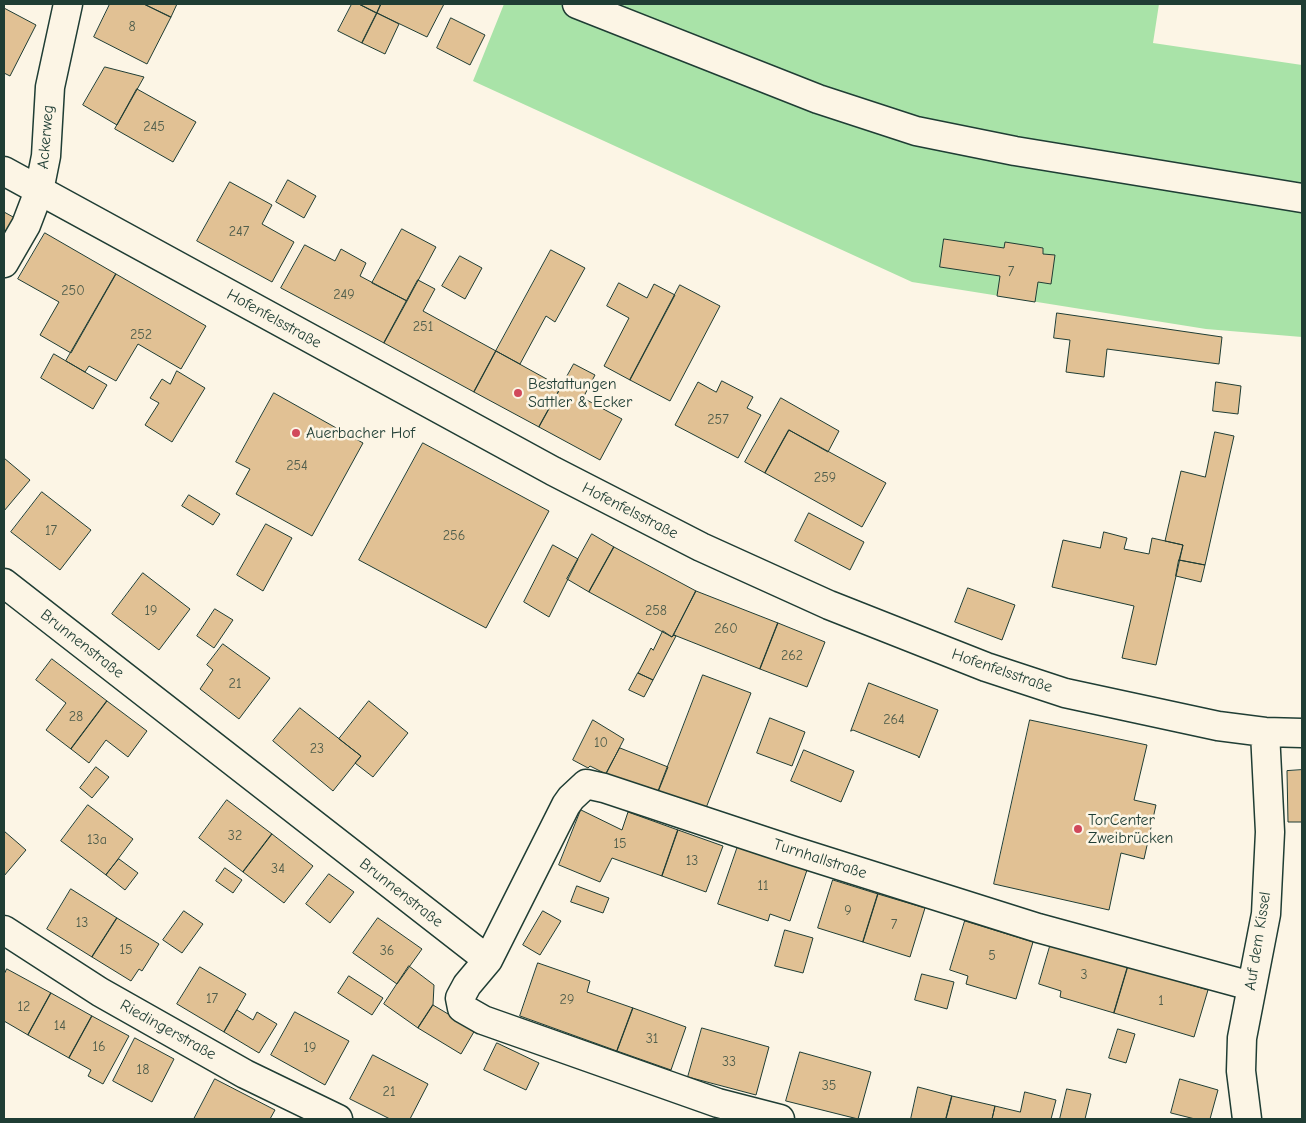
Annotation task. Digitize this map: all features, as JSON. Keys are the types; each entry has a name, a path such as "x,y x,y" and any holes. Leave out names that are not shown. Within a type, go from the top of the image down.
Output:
{"street":[{"name":"Ackerweg","path":"4,263 26,224 39,192 46,156 50,87 68,4"},
{"path":"578,4 818,99 916,131 1015,151 1302,198"},
{"name":"Hofenfelsstraße","path":"4,171 39,192 553,472 701,547 829,606 986,667 1065,693 1218,726 1265,732 1302,733"},
{"name":"Brunnenstraße","path":"4,583 488,960"},
{"name":"Auf dem Kissel","path":"1247,1119 1241,1072 1242,1038 1266,905 1270,832 1265,732"},
{"name":"Turnhallstraße","path":"488,960 566,805 586,784 604,788 785,848 1038,928 1251,986"},
{"name":"Riedingerstraße","path":"4,930 100,992 245,1074 338,1119"},
{"path":"488,960 467,985 460,998 462,1008 471,1014 483,1020 718,1103 780,1119"}],"green space":[{"path":"504,4 1159,4 1153,43 1302,65 1302,337 1206,329 912,282 473,81"}],"building":[{"path":"110,4 144,4 171,17 147,64 94,37"},
{"path":"144,4 177,4 171,17"},
{"path":"352,4 359,4 377,13 362,43 338,31"},
{"path":"359,4 381,4 377,13"},
{"path":"381,4 444,4 427,37 377,13"},
{"path":"4,8 36,25 10,76 4,73"},
{"path":"377,13 399,24 385,54 362,43"},
{"path":"451,18 485,35 470,65 437,48"},
{"path":"105,67 144,77 117,125 83,105"},
{"path":"137,89 196,122 173,162 115,129"},
{"path":"288,180 316,196 304,218 276,202"},
{"path":"230,182 272,205 262,224 294,242 272,282 197,241"},
{"path":"4,212 15,218 4,237"},
{"path":"402,229 436,247 407,301 372,283"},
{"path":"45,233 116,274 71,353 40,335 59,302 18,279"},
{"path":"944,239 1004,248 1005,242 1043,248 1043,254 1055,255 1051,284 1038,282 1035,302 997,296 1000,276 940,267"},
{"path":"305,245 335,261 341,249 366,263 360,276 407,301 384,343 281,288"},
{"path":"551,250 585,268 555,322 546,316 520,364 496,351"},
{"path":"460,256 482,268 465,299 442,286"},
{"path":"116,274 206,326 181,369 138,344 116,381 89,366 85,372 66,361"},
{"path":"418,280 435,289 423,311 496,351 474,392 384,343"},
{"path":"619,283 647,298 654,284 675,295 630,380 604,366 629,318 607,306"},
{"path":"680,285 720,306 670,401 630,380"},
{"path":"1057,313 1222,337 1219,364 1107,349 1104,377 1066,372 1070,340 1054,338"},
{"path":"496,351 561,387 539,427 474,392"},
{"path":"54,354 107,385 93,409 41,378"},
{"path":"574,364 595,375 583,398 622,419 600,460 539,427"},
{"path":"177,371 205,388 172,442 145,425 159,403 150,398 162,379 170,384"},
{"path":"722,381 753,397 747,408 761,415 738,458 675,425 698,382 716,392"},
{"path":"1216,382 1241,386 1238,414 1213,411"},
{"path":"274,393 363,443 312,536 236,494 250,469 236,462"},
{"path":"781,398 839,431 828,452 789,430 765,473 745,462"},
{"path":"789,430 886,483 862,527 765,473"},
{"path":"1215,432 1234,436 1205,565 1179,560 1183,545 1165,541 1181,471 1205,477"},
{"path":"423,443 549,511 486,628 359,560"},
{"path":"4,458 30,480 4,511"},
{"path":"42,492 91,530 60,570 11,532"},
{"path":"189,495 220,514 213,525 182,506"},
{"path":"809,513 864,542 850,570 795,541"},
{"path":"266,524 292,538 263,591 237,575"},
{"path":"1104,532 1127,538 1124,549 1149,554 1152,538 1183,545 1156,665 1122,658 1134,606 1052,587 1063,540 1100,548"},
{"path":"592,534 614,547 589,592 567,579"},
{"path":"553,545 578,559 549,617 524,602"},
{"path":"614,547 696,591 672,637 589,592"},
{"path":"1179,560 1205,565 1201,582 1176,576"},
{"path":"143,573 190,609 159,650 112,614"},
{"path":"968,588 1015,605 1002,640 955,622"},
{"path":"696,591 778,623 760,669 674,635"},
{"path":"215,609 233,620 214,648 197,636"},
{"path":"778,623 825,642 807,687 760,669"},
{"path":"663,631 672,637 676,636 653,680 638,673 651,648 653,650"},
{"path":"223,644 270,678 239,719 200,689 213,670 207,665"},
{"path":"52,659 107,701 71,749 46,730 66,703 36,680"},
{"path":"638,673 653,680 644,697 629,690"},
{"path":"703,675 751,693 706,808 658,792"},
{"path":"869,683 938,710 919,758 853,730 851,731"},
{"path":"107,701 147,731 128,757 106,740 89,763 71,749"},
{"path":"369,701 408,733 373,777 355,763 361,756 339,739"},
{"path":"300,708 361,756 333,791 273,741"},
{"path":"770,718 805,732 792,766 757,753"},
{"path":"593,720 624,739 606,774 590,766 588,768 573,760"},
{"name":"TorCenter Zweibrücken","path":"1030,720 1147,745 1134,800 1156,805 1144,859 1121,853 1109,910 994,884"},
{"path":"620,748 668,767 658,792 606,774"},
{"path":"804,750 854,771 841,802 791,781"},
{"path":"96,767 109,777 92,798 80,788"},
{"path":"1302,770 1302,822 1288,822 1287,771"},
{"path":"227,800 272,834 243,872 199,838"},
{"path":"88,805 133,839 106,875 61,841"},
{"path":"581,810 622,830 628,812 678,830 662,876 612,858 600,882 559,865"},
{"path":"678,830 723,846 706,892 662,876"},
{"path":"4,831 26,850 4,876"},
{"path":"272,834 313,866 284,903 243,872"},
{"path":"739,843 808,867 790,921 770,914 768,921 718,904"},
{"path":"119,859 138,873 125,890 106,875"},
{"path":"225,868 242,880 233,893 216,881"},
{"path":"329,874 354,892 330,923 306,904"},
{"path":"833,880 878,894 863,942 818,928"},
{"path":"577,886 609,898 603,913 571,902"},
{"path":"71,889 117,918 92,957 47,929"},
{"path":"878,894 925,908 910,957 863,942"},
{"path":"184,911 203,924 182,953 163,940"},
{"path":"543,911 561,921 540,955 523,945"},
{"path":"117,918 159,944 142,971 139,969 131,981 92,957"},
{"path":"378,918 422,949 397,984 353,953"},
{"path":"965,921 1033,942 1016,999 966,984 968,976 950,970"},
{"path":"785,930 813,938 803,973 775,966"},
{"path":"1051,943 1128,966 1114,1013 1060,997 1061,991 1039,984"},
{"path":"538,963 590,981 587,992 633,1008 617,1051 520,1016"},
{"path":"409,966 434,985 433,1005 418,1028 384,1004"},
{"path":"1128,966 1208,990 1194,1037 1114,1013"},
{"path":"200,967 246,994 224,1032 177,1004"},
{"path":"7,969 51,993 28,1035 4,1021 4,975"},
{"path":"922,974 954,982 947,1009 915,1000"},
{"path":"349,976 383,998 372,1015 338,993"},
{"path":"51,993 92,1016 69,1058 28,1035"},
{"path":"433,1005 475,1030 461,1054 418,1028"},
{"path":"633,1008 686,1027 671,1070 617,1051"},
{"path":"237,1010 253,1020 257,1012 277,1024 259,1053 224,1032"},
{"path":"295,1012 349,1041 325,1085 271,1055"},
{"path":"92,1016 129,1036 103,1084 88,1076 91,1070 69,1058"},
{"path":"702,1028 769,1047 756,1095 688,1077"},
{"path":"1118,1029 1135,1034 1126,1063 1109,1058"},
{"path":"135,1038 174,1059 152,1102 113,1081"},
{"path":"497,1043 539,1063 526,1090 484,1070"},
{"path":"800,1052 871,1072 858,1119 786,1101"},
{"path":"373,1055 428,1084 410,1119 390,1119 350,1099"},
{"path":"215,1079 275,1110 270,1119 194,1119"},
{"path":"1180,1079 1218,1090 1210,1119 1195,1119 1171,1113"},
{"path":"918,1087 952,1096 946,1119 911,1119"},
{"path":"1067,1089 1091,1094 1085,1119 1060,1119"},
{"path":"1025,1092 1056,1100 1051,1119 992,1119 995,1106 1020,1112"},
{"path":"952,1096 995,1106 992,1119 946,1119"}],"place":[{"name":"Bestattungen Sattler & Ecker","path":"518,393"},
{"name":"Auerbacher Hof","path":"296,433"},
{"name":"TorCenter Zweibrücken","path":"1078,829"}]}
